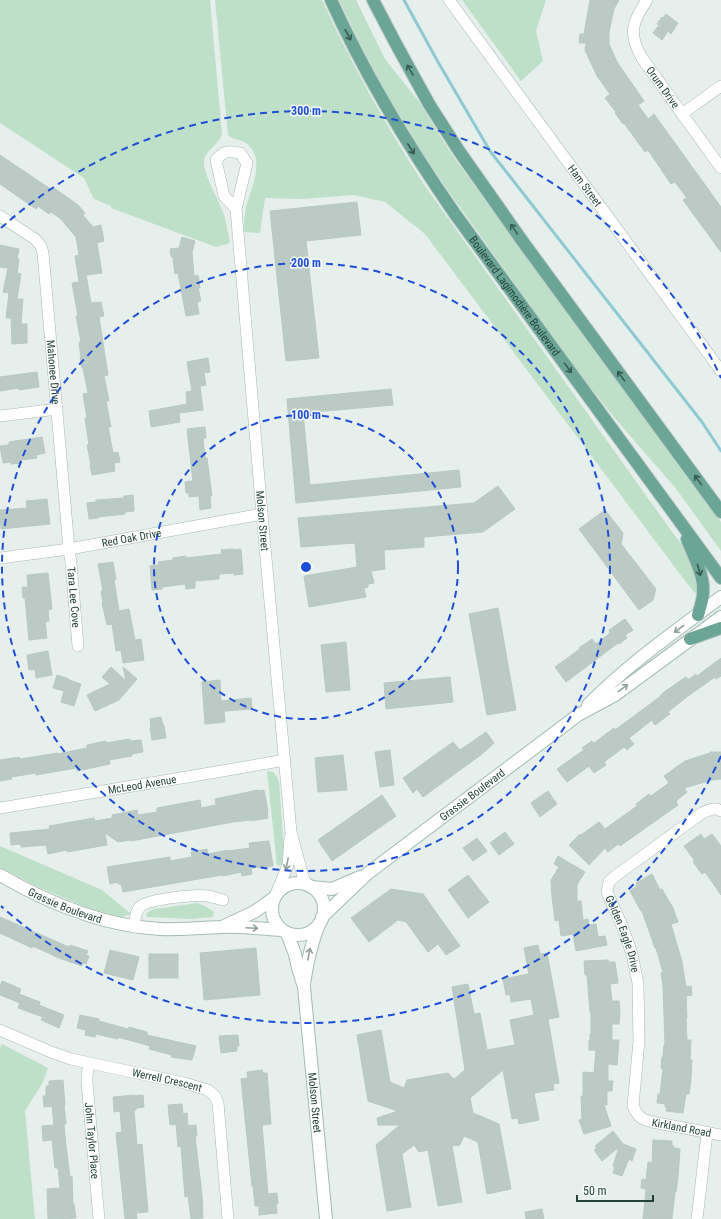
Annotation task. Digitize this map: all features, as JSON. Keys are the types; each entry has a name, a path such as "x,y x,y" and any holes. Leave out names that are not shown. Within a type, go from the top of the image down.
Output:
{"main road":[{"name":"Boulevard Lagimodière Boulevard","path":"331,0 373,82 409,145 431,179 459,220 721,578"},
{"path":"373,0 426,97 459,151 523,242 721,512"},
{"path":"680,521 698,564 702,580 704,594 698,614"},
{"path":"690,639 721,628"}],"street":[{"name":"Ham Street","path":"449,0 721,371"},
{"name":"Orum Drive","path":"647,0 639,12 634,24 633,35 636,47 642,58 721,168"},
{"path":"682,114 721,86"},
{"name":"Molson Street","path":"236,209 224,196 216,160 221,154 228,151 240,153 247,163 236,209 291,832 288,866 275,896"},
{"name":"Mahonee Drive","path":"0,216 35,240 41,246 43,253 69,549"},
{"path":"0,416 57,409"},
{"name":"Red Oak Drive","path":"0,558 69,549 262,514"},
{"name":"Tara Lee Cove","path":"69,549 72,563 78,646"},
{"name":"Grassie Boulevard","path":"321,920 367,874 578,715 608,685 721,597"},
{"name":"Grassie Boulevard","path":"578,715 615,695 721,617"},
{"name":"McLeod Avenue","path":"0,808 285,760"},
{"name":"Golden Eagle Drive","path":"642,1119 636,1113 633,1106 639,1041 638,983 630,948 623,928 606,892 607,888 609,882 614,877 702,813 709,809 717,809 721,811"},
{"name":"Molson Street","path":"291,832 308,885"},
{"name":"Grassie Boulevard","path":"308,885 332,889 367,874"},
{"name":"Grassie Boulevard","path":"0,875 25,890 80,914 134,927 179,930 222,927 285,931"},
{"path":"295,883 308,885 317,892 321,899 323,907 321,920 314,929 307,933 299,935 285,931 276,924 273,916 272,907 275,896 281,889 288,885 295,883"},
{"path":"134,927 136,914 139,907 147,903 194,895 208,896 223,900"},
{"name":"Grassie Boulevard","path":"222,927 254,912 275,896"},
{"name":"Molson Street","path":"304,987 309,953 321,920"},
{"name":"Molson Street","path":"285,931 295,954 304,987 326,1219"},
{"name":"Werrell Crescent","path":"0,1030 59,1055 89,1063 184,1083 208,1090 215,1096 218,1104 228,1219"},
{"name":"John Taylor Place","path":"89,1063 87,1082 99,1219"},
{"name":"Kirkland Road","path":"642,1119 721,1135"},
{"path":"697,1219 707,1133"}],"green space":[{"path":"0,0 210,0 222,134 207,154 204,167 222,209 227,225 230,243 216,247 111,208 111,206 94,199 84,178 0,123"},
{"path":"215,0 322,0 357,72 383,118 425,186 685,549 693,569 699,592 695,593 686,582 425,234 385,202 354,195 302,199 265,198 260,233 244,232 245,213 256,171 255,155 245,142 228,135"},
{"path":"339,0 356,0 385,59 420,103 451,153 721,522 721,551 677,490 613,416 581,376 449,192 424,155 387,94 360,44"},
{"path":"462,0 546,0 536,31 543,61 521,81"},
{"path":"267,771 273,772 279,782 285,864 277,866"},
{"path":"0,846 102,890 131,914 121,917 88,908 36,886 0,867"},
{"path":"198,903 214,912 213,917 191,919 147,917 146,915 154,909"},
{"path":"2,1044 48,1068 43,1082 25,1111 35,1219 0,1219 0,1048"}],"building":[{"path":"590,0 619,0 614,9 609,32 609,44 617,62 644,101 638,105 648,119 654,114 721,207 721,252 683,200 687,198 675,182 671,184 648,150 645,152 605,98 610,94 597,76 585,50 586,43 579,43 580,34 584,34"},
{"path":"666,14 678,23 671,34 668,31 662,40 653,33 659,25 657,24"},
{"path":"0,155 52,190 54,188 78,205 85,213 83,215 93,227 101,225 104,241 97,243 102,273 86,275 91,303 101,302 104,316 99,317 108,375 104,376 109,401 106,401 111,427 108,427 113,453 118,452 120,462 114,463 115,471 92,475 90,465 85,418 87,418 83,394 88,393 80,357 79,342 81,342 72,283 79,282 75,256 79,255 76,237 60,218 51,212 49,214 38,206 36,209 0,184"},
{"path":"357,202 361,235 306,241 319,358 286,361 270,211"},
{"path":"182,237 195,241 192,252 194,276 198,275 200,288 198,288 201,301 197,302 199,314 186,316 178,273 175,274 170,249 179,248"},
{"path":"0,245 19,249 17,273 21,274 17,299 23,299 21,324 27,324 27,343 12,344 11,318 6,318 9,293 3,292 8,268 0,267"},
{"path":"208,358 210,372 204,373 206,385 200,386 203,410 179,413 180,422 151,427 149,411 187,404 186,392 192,391 187,362"},
{"path":"37,372 39,387 0,391 0,377"},
{"path":"391,389 393,405 303,413 310,485 459,470 461,487 296,503 287,399"},
{"path":"205,427 206,438 203,438 205,458 207,458 212,496 210,496 211,508 200,510 199,496 189,497 189,493 186,493 185,482 193,481 187,429"},
{"path":"42,437 45,453 36,455 37,458 21,460 22,463 3,463 0,446 9,445 9,442"},
{"path":"498,486 515,509 483,532 424,537 424,547 384,550 385,569 371,571 374,583 368,584 368,587 364,588 366,597 309,607 304,576 357,567 355,543 301,547 298,518 474,503"},
{"path":"133,495 134,511 125,512 125,514 89,519 87,503 96,502 96,500 124,498 124,496"},
{"path":"47,499 50,524 1,529 0,510 27,508 26,501"},
{"path":"605,510 623,533 621,544 656,589 653,600 639,610 579,529"},
{"path":"241,549 243,574 219,574 219,579 195,581 195,588 186,589 185,584 152,590 150,566 159,565 158,562 186,556 186,558 222,554 221,550"},
{"path":"113,562 119,611 129,609 135,640 141,639 144,660 123,663 121,650 116,651 112,624 107,625 102,603 101,591 103,591 98,564"},
{"path":"48,573 52,609 48,610 49,621 45,622 47,638 29,640 25,598 23,598 22,587 28,587 27,575"},
{"path":"498,608 516,710 487,715 469,614"},
{"path":"625,619 633,630 625,635 627,638 619,644 618,643 566,682 555,667 592,639 596,644 610,633 609,630"},
{"path":"346,642 350,690 326,692 321,645"},
{"path":"48,651 52,675 36,678 35,669 29,670 27,655"},
{"path":"721,658 721,676 716,679 715,677 688,696 668,712 670,714 655,725 652,720 629,738 634,744 627,750 624,747 604,762 606,765 594,773 589,766 567,782 557,769 584,750 582,748 592,741 594,743 614,728 615,730 686,677 688,680 696,674 697,676"},
{"path":"111,667 126,681 123,667 137,679 119,700 95,711 87,695 110,684 102,677"},
{"path":"57,675 81,684 74,706 61,702 64,691 53,688"},
{"path":"450,677 453,702 386,709 384,683"},
{"path":"220,680 221,701 251,698 252,709 224,711 225,722 205,724 202,682"},
{"path":"161,717 166,738 152,740 150,719"},
{"path":"486,732 494,743 482,754 423,797 417,789 413,793 403,778 453,742 460,750"},
{"path":"130,739 130,741 141,740 143,752 132,754 132,756 109,760 110,764 77,771 76,768 36,775 36,773 11,777 12,779 0,781 0,760 58,754 87,748 87,745 106,741 106,743"},
{"path":"390,750 394,785 380,787 375,752"},
{"path":"710,752 721,752 721,779 684,788 687,792 676,801 678,805 620,846 618,844 608,852 605,848 589,865 569,845 580,834 581,835 599,822 605,829 637,806 636,804 649,794 651,796 669,783 664,776 685,761"},
{"path":"343,755 347,790 318,792 315,758"},
{"path":"264,790 268,818 233,822 131,841 118,842 105,833 107,845 48,854 46,845 21,847 21,844 11,845 10,833 50,829 49,826 94,818 95,821 112,818 112,815 137,810 138,815 157,812 157,808 200,800 201,808 216,805 215,799"},
{"path":"548,791 557,804 540,817 531,803"},
{"path":"382,795 396,816 332,861 318,840"},
{"path":"505,832 514,844 499,855 490,843"},
{"path":"701,834 704,839 712,834 721,846 721,895 705,872 702,874 684,846"},
{"path":"477,838 487,851 473,861 463,848"},
{"path":"269,841 273,866 251,868 252,874 242,876 241,872 123,892 121,884 118,884 118,882 110,884 107,867 170,857 170,861 192,857 191,852 207,849 208,854 250,848 249,843"},
{"path":"558,856 585,872 577,885 577,901 581,901 583,920 588,919 589,925 596,924 598,937 605,936 607,945 576,951 573,934 561,936 559,920 555,921 551,880 559,867 554,864"},
{"path":"652,874 660,890 662,889 673,908 678,922 671,924 682,962 686,987 691,986 692,995 686,996 686,1018 687,1040 691,1040 691,1079 689,1094 686,1094 683,1113 666,1111 667,1108 665,1107 665,1104 657,1103 658,1094 660,1094 663,1069 661,1068 662,1057 665,1045 663,986 661,973 663,972 642,911 630,891 637,886 636,883"},
{"path":"468,875 489,902 468,918 448,890"},
{"path":"391,889 423,894 460,946 446,955 438,944 428,952 406,922 398,920 369,942 351,918"},
{"path":"0,917 69,947 70,945 88,951 86,955 89,956 86,964 83,963 82,966 59,958 33,946 32,948 0,933"},
{"path":"538,945 540,954 547,953 559,1017 548,1019 559,1083 553,1084 554,1090 534,1093 539,1120 519,1124 518,1118 512,1119 503,1070 470,1098 473,1113 499,1124 511,1189 487,1194 478,1142 464,1136 460,1145 452,1146 462,1202 438,1206 428,1150 419,1152 414,1145 402,1154 411,1207 387,1211 376,1145 400,1125 378,1125 377,1118 398,1111 368,1101 357,1035 381,1030 390,1082 404,1088 407,1080 448,1073 454,1079 465,1070 452,987 468,984 474,1014 480,1013 487,1050 515,1045 510,1020 534,1015 531,999 511,1002 510,994 506,995 503,979 529,974 524,948"},
{"path":"256,948 260,995 204,1000 200,953"},
{"path":"110,950 139,957 133,980 104,973"},
{"path":"149,954 178,954 178,978 149,978"},
{"path":"608,960 608,962 615,962 618,983 610,984 612,1001 619,1001 620,1011 619,1024 612,1024 612,1040 619,1040 617,1065 608,1064 608,1081 613,1081 612,1091 607,1091 607,1105 604,1105 611,1126 584,1134 579,1120 582,1119 581,1096 583,1096 583,1072 594,1073 596,1050 589,1050 591,1012 584,961"},
{"path":"2,981 21,989 19,994 40,1002 39,1005 64,1015 59,1028 41,1020 43,1017 18,1008 20,1003 0,995"},
{"path":"80,1015 99,1019 99,1021 128,1029 129,1027 147,1032 147,1035 196,1046 192,1060 171,1057 172,1055 149,1049 150,1046 118,1037 118,1039 96,1034 95,1037 85,1035 86,1030 77,1028"},
{"path":"238,1035 239,1046 237,1046 237,1051 221,1053 219,1036"},
{"path":"262,1070 263,1073 267,1073 271,1124 262,1125 268,1194 277,1193 278,1204 276,1204 277,1213 259,1215 259,1206 255,1206 252,1186 241,1079 248,1078 247,1072"},
{"path":"63,1080 66,1146 70,1177 72,1176 73,1204 76,1218 48,1219 47,1189 60,1188 58,1168 55,1168 52,1140 43,1141 42,1126 54,1125 52,1106 44,1107 43,1096 46,1096 46,1086 49,1086 49,1081"},
{"path":"143,1095 144,1107 136,1108 136,1110 134,1110 137,1145 142,1144 148,1212 136,1213 137,1219 125,1219 116,1133 122,1132 120,1111 114,1112 113,1097"},
{"path":"182,1104 183,1114 187,1113 188,1126 196,1125 197,1136 195,1136 202,1195 203,1218 191,1219 188,1196 185,1197 181,1146 178,1147 176,1124 170,1125 168,1105"},
{"path":"613,1131 623,1144 636,1149 632,1161 629,1159 622,1176 613,1173 615,1167 613,1166 619,1147 602,1161 594,1150 597,1148 595,1146"},
{"path":"653,1140 672,1141 672,1146 674,1146 674,1148 680,1149 672,1219 643,1219 646,1189 641,1188 642,1179 646,1180 648,1162 652,1163"},
{"path":"542,1209 544,1219 526,1219 525,1212"}],"waterway":[{"path":"404,0 490,151 702,422 721,451"}]}
